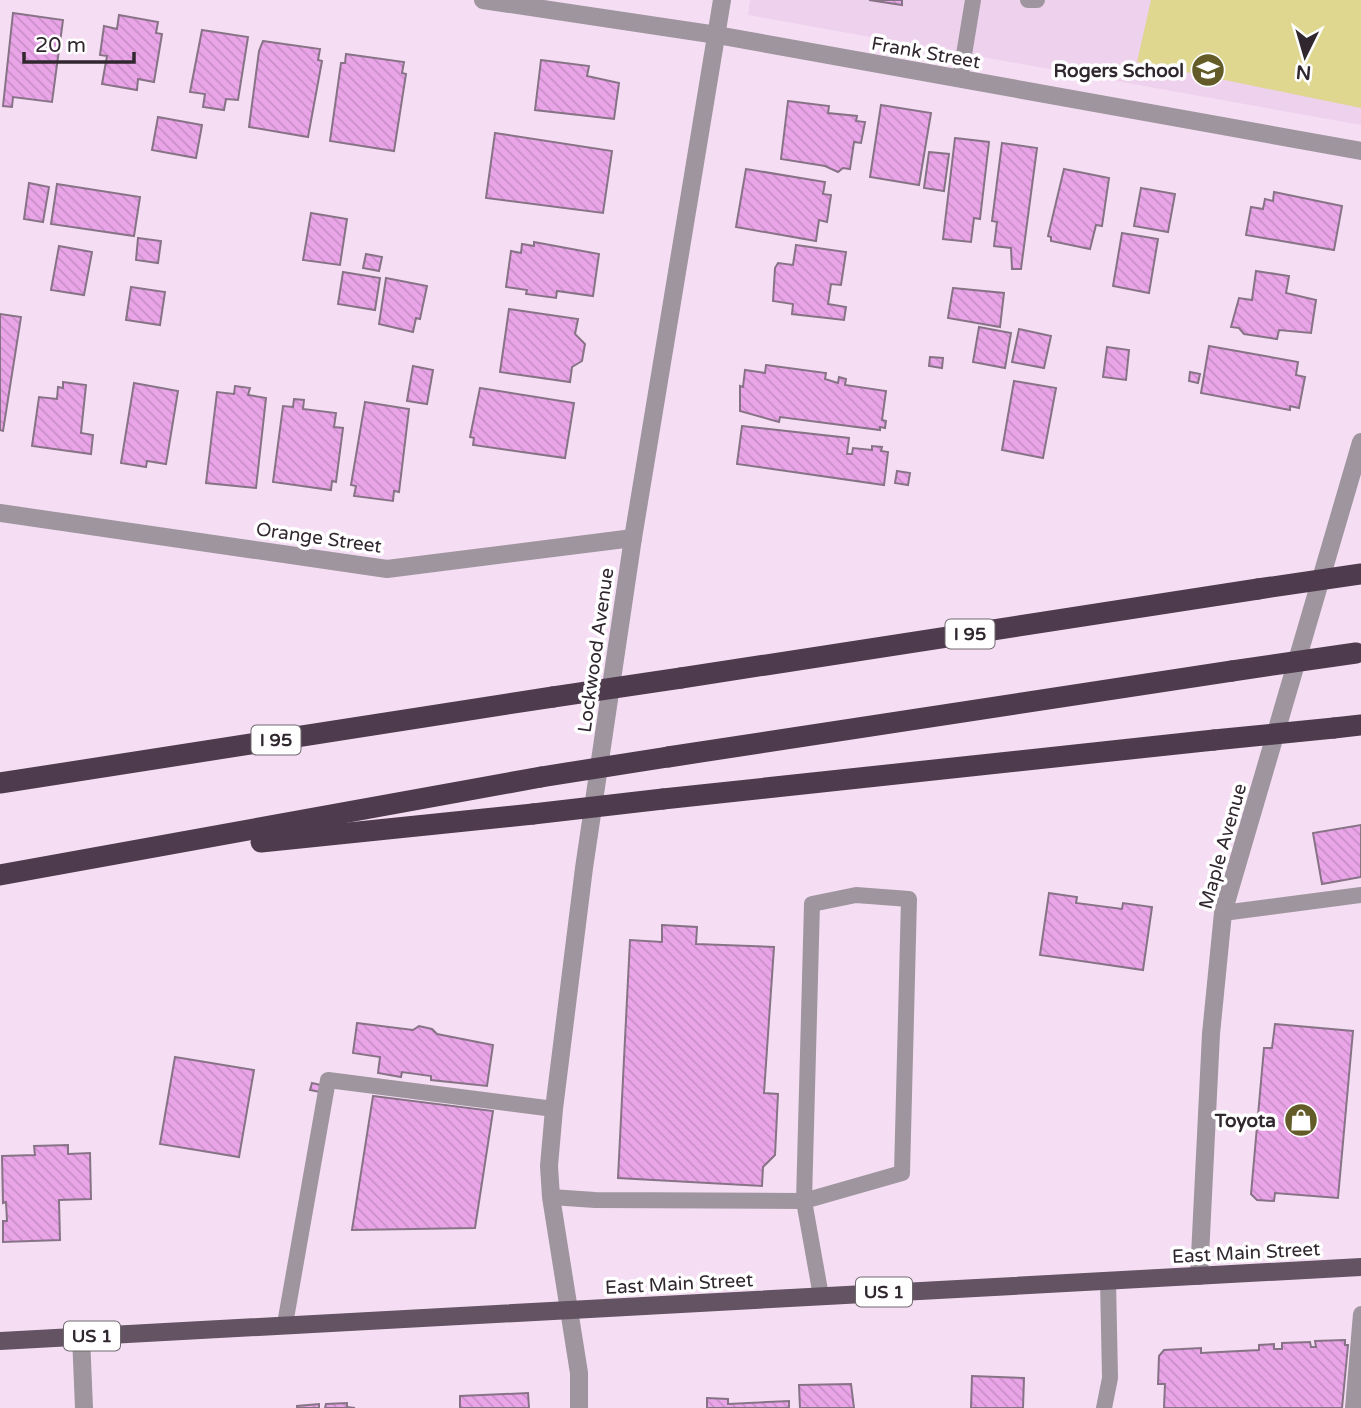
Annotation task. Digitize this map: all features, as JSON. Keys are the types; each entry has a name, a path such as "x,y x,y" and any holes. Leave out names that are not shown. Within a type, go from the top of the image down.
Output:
{"highway":[{"name":"I 95","path":"0,783 1361,574"},
{"path":"0,875 106,858 541,777 1358,652"},
{"path":"106,858 1361,725"}],"main road":[{"name":"East Main Street","path":"0,1341 1361,1267"}],"street":[{"name":"Frank Street","path":"483,0 717,35 1361,151"},
{"name":"Lockwood Avenue","path":"579,1408 579,1373 551,1197 549,1166 554,1109 584,868 633,538 722,0"},
{"name":"Maple Avenue","path":"1199,1276 1211,1034 1223,913 1361,442"},
{"name":"Orange Street","path":"0,513 387,569 633,538"},
{"path":"81,1336 83,1408"}],"lane":[{"path":"960,79 973,0"},
{"path":"1028,0 1037,0"},
{"path":"551,1197 595,1200 804,1201 902,1173 909,899 856,895 812,904 804,1201 821,1296"},
{"path":"1223,913 1361,895"},
{"path":"285,1324 328,1080 554,1109"},
{"path":"1104,1408 1110,1378 1108,1280"},
{"path":"1353,1408 1361,1314"}],"shaded area":[{"name":"Rogers School","path":"750,0 1361,0 1361,125 748,15"},
{"path":"1151,0 1361,0 1361,108 1137,62"}],"building":[{"path":"869,0 902,0 902,5"},
{"path":"13,13 63,20 52,102 13,97 12,107 3,106"},
{"path":"119,15 158,22 156,33 162,34 154,82 138,79 137,90 102,84 107,56 100,55 104,26 117,29"},
{"path":"202,30 248,37 238,100 226,99 224,110 203,107 205,94 190,92"},
{"path":"263,41 320,49 318,60 322,61 308,137 249,127 259,51"},
{"path":"346,54 404,62 402,73 406,74 394,151 330,141 341,63 345,63"},
{"path":"541,60 589,66 587,76 619,83 614,119 535,110"},
{"path":"788,101 829,106 828,113 857,116 856,121 865,122 861,143 854,142 850,169 843,168 838,172 825,166 781,159"},
{"path":"881,105 931,113 919,185 870,177"},
{"path":"158,117 202,125 196,158 152,150"},
{"path":"495,133 612,151 603,213 486,198"},
{"path":"955,138 989,142 980,219 974,218 971,242 943,239"},
{"path":"1002,143 1037,148 1021,269 1012,269 1011,248 994,246 997,222 992,221"},
{"path":"929,152 949,154 944,191 924,188"},
{"path":"746,169 825,182 823,194 831,195 827,222 819,220 816,241 736,227"},
{"path":"1064,169 1109,178 1102,226 1096,225 1090,249 1051,241 1048,236"},
{"path":"29,183 49,187 43,222 24,219"},
{"path":"57,184 140,197 134,236 51,224"},
{"path":"1141,188 1175,194 1168,232 1134,226"},
{"path":"1274,192 1342,206 1334,250 1246,235 1251,207 1263,209 1265,199 1273,201"},
{"path":"311,213 347,219 340,265 303,260"},
{"path":"1122,233 1158,239 1149,293 1113,286"},
{"path":"138,238 161,241 158,263 136,260"},
{"path":"534,242 599,254 593,296 557,291 556,298 526,294 527,290 506,287 511,251 521,253 522,244 534,246"},
{"path":"796,245 846,252 841,285 831,284 828,304 846,307 844,320 792,314 793,304 773,301 775,268 778,263 793,265"},
{"path":"59,246 92,252 84,295 51,290"},
{"path":"366,254 382,257 379,271 363,268"},
{"path":"1256,271 1289,276 1286,293 1316,300 1311,333 1279,330 1277,339 1244,334 1239,328 1231,327 1239,298 1252,300"},
{"path":"343,272 380,278 375,310 338,304"},
{"path":"386,278 427,286 420,319 416,318 413,332 379,324"},
{"path":"131,287 165,292 160,325 126,320"},
{"path":"953,288 1004,293 1000,327 948,318"},
{"path":"509,309 578,319 575,334 585,344 582,361 572,367 570,382 500,372"},
{"path":"0,314 21,317 3,431 0,430"},
{"path":"979,327 1011,333 1005,368 973,362"},
{"path":"1019,329 1051,336 1044,368 1012,362"},
{"path":"1209,346 1298,362 1296,375 1305,377 1299,408 1290,406 1290,410 1201,393"},
{"path":"1107,347 1129,350 1126,380 1103,377"},
{"path":"930,357 943,358 942,368 929,366"},
{"path":"766,365 826,373 825,379 838,383 839,377 846,379 845,385 886,391 882,420 886,421 885,428 880,427 880,430 780,417 779,422 740,411 740,386 743,387 745,370 765,373"},
{"path":"413,366 433,370 427,404 407,401"},
{"path":"1190,372 1200,374 1198,383 1189,381"},
{"path":"1014,381 1056,388 1043,458 1002,450"},
{"path":"63,382 86,385 81,433 93,435 91,454 32,446 39,397 57,399 58,387 63,388"},
{"path":"134,383 178,391 166,464 147,461 146,467 121,463"},
{"path":"235,386 250,388 248,395 266,398 256,488 206,483 217,392 234,394"},
{"path":"480,388 574,403 565,458 473,445 474,438 470,437"},
{"path":"294,399 304,400 303,409 336,413 334,427 343,428 336,482 332,481 331,490 273,482 283,406 293,407"},
{"path":"365,402 409,409 399,492 394,491 393,501 354,496 356,486 351,485"},
{"path":"742,426 849,438 847,454 852,454 853,448 872,450 872,446 882,447 881,451 888,452 884,485 737,464"},
{"path":"897,471 910,473 908,485 895,483"},
{"path":"1361,825 1361,877 1322,884 1313,833"},
{"path":"1049,893 1077,897 1076,903 1122,909 1123,903 1152,907 1143,970 1040,955"},
{"path":"662,925 697,927 696,944 774,947 764,1093 778,1094 775,1155 763,1167 762,1186 618,1178 630,940 662,942"},
{"path":"357,1023 413,1030 419,1026 432,1029 437,1034 493,1045 487,1086 431,1080 431,1076 402,1072 401,1077 378,1073 380,1057 353,1053"},
{"name":"Toyota","path":"1275,1024 1353,1031 1338,1198 1275,1193 1274,1201 1257,1200 1251,1194 1264,1048 1272,1048"},
{"path":"175,1057 254,1070 239,1157 160,1144"},
{"path":"312,1083 321,1085 320,1092 310,1090"},
{"path":"373,1096 493,1111 475,1228 352,1230"},
{"path":"68,1145 68,1154 90,1153 91,1199 59,1200 60,1240 3,1242 3,1221 7,1221 6,1202 3,1203 2,1156 35,1155 34,1146"},
{"path":"1345,1340 1345,1345 1348,1345 1342,1408 1164,1408 1165,1384 1158,1384 1159,1356 1164,1350 1201,1348 1201,1353 1259,1350 1259,1345 1274,1344 1274,1349 1282,1349 1282,1343 1310,1342 1311,1347 1316,1347 1315,1341"},
{"path":"972,1376 1024,1378 1023,1408 971,1408"},
{"path":"851,1384 854,1408 800,1408 799,1385"},
{"path":"528,1393 529,1408 460,1408 460,1396"},
{"path":"707,1398 728,1399 728,1404 789,1401 789,1408 707,1408"},
{"path":"347,1403 347,1407 355,1408 325,1408 326,1404"},
{"path":"319,1404 319,1408 297,1408 297,1406"}],"place":[{"name":"Rogers School","path":"1208,70"},
{"name":"Toyota","path":"1301,1120"}]}
